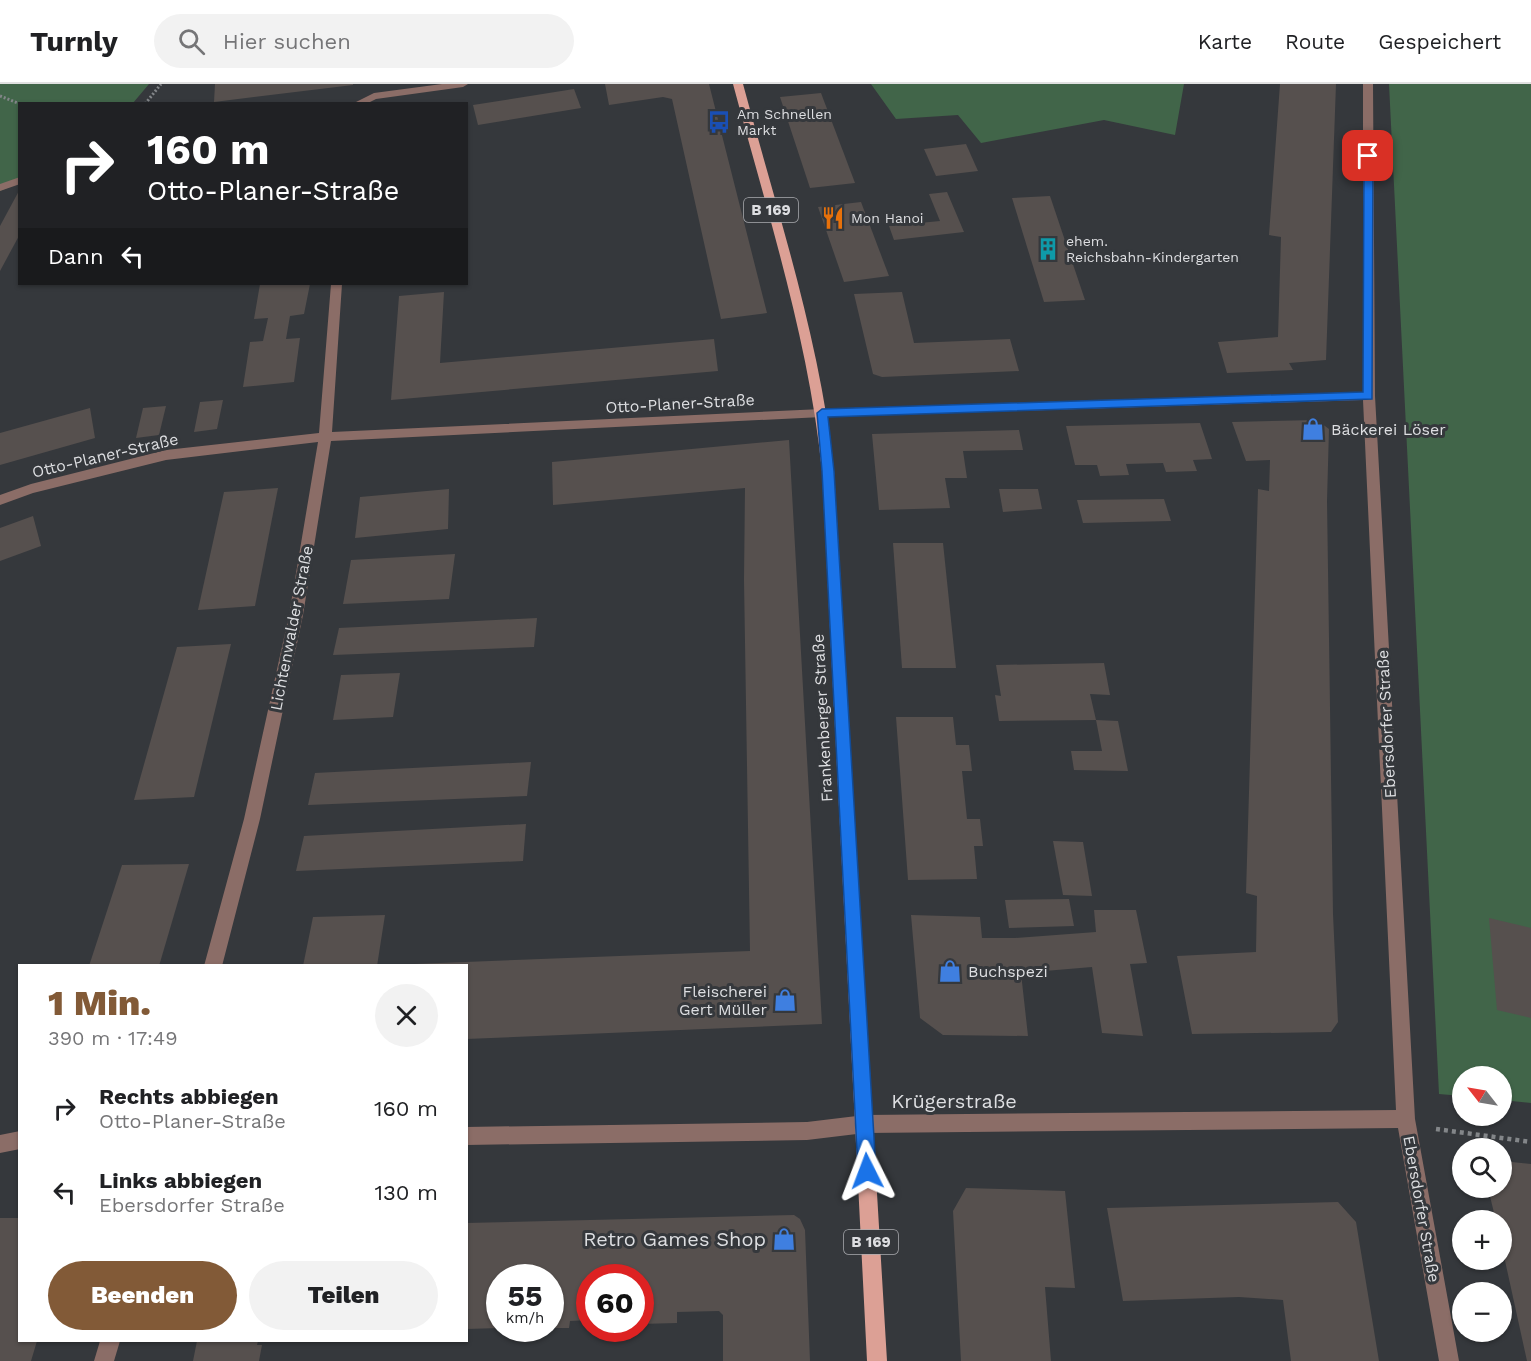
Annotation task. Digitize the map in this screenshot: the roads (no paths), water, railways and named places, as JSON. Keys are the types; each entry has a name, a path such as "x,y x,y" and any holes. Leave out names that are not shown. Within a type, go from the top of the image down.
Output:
{"main road":[{"name":"Frankenberger Straße","path":"738,84 805,336 822,413 828,471 877,1361"}],"street":[{"path":"361,102 374,96 463,84"},
{"name":"Ebersdorfer Straße","path":"1368,84 1368,396 1406,1119 1449,1361"},
{"path":"0,188 18,181"},
{"name":"Lichtenwalder Straße","path":"214,964 252,819 296,615 325,437 336,285"},
{"name":"Otto-Planer-Straße","path":"0,500 31,489 166,455 325,437 822,413 1368,396"},
{"name":"Krügerstraße","path":"468,1136 807,1131 865,1124 1406,1119"},
{"path":"0,1144 18,1140"},
{"path":"104,1361 110,1342"}],"place":[{"name":"Am Schnellen Markt","path":"719,122"},
{"name":"Mon Hanoi","path":"833,218"},
{"name":"ehem. Reichsbahn-Kindergarten","path":"1048,249"},
{"name":"Bäckerei Löser","path":"1313,429"},
{"name":"Buchspezi","path":"950,971"},
{"name":"Fleischerei Gert Müller","path":"785,1000"},
{"name":"Retro Games Shop","path":"784,1239"}]}
